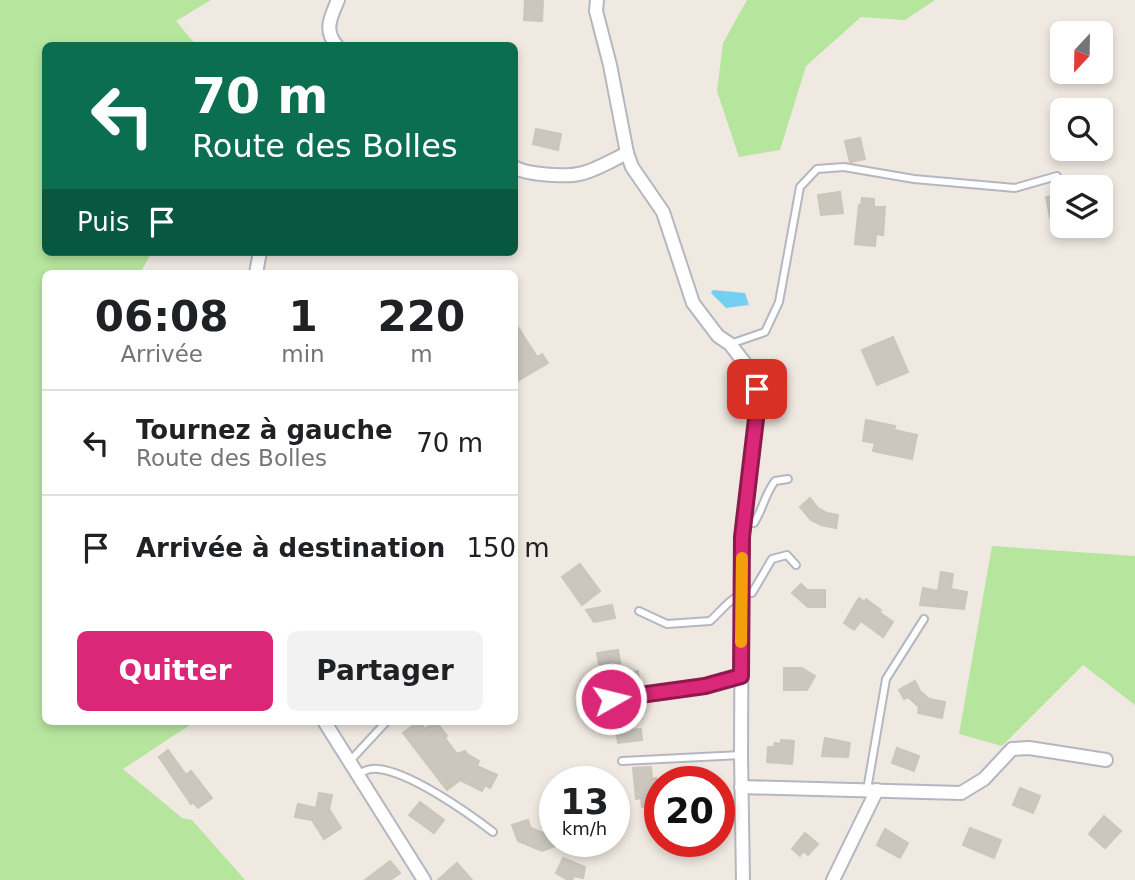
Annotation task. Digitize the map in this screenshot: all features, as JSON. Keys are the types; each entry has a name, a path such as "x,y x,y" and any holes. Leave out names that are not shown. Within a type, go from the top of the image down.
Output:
{"street":[{"path":"333,40 330,19 338,0"},
{"path":"597,0 596,11 632,167 663,212 693,303 718,336 730,344 750,370 757,389 744,524 741,593 743,880"},
{"path":"518,169 568,177 585,174 627,153"},
{"path":"326,725 424,880"},
{"path":"741,787 961,793 984,779 1012,749 1029,748 1106,760"},
{"path":"833,880 872,790"}],"lane":[{"path":"730,344 765,332 779,302 800,187 817,169 844,167 914,179 1015,188 1050,178"},
{"path":"744,524 754,523 763,509 766,493 775,481 788,479"},
{"path":"639,611 667,624 710,621 730,598 741,593 752,593 772,559 787,555 796,565"},
{"path":"872,790 886,678 924,619"},
{"path":"611,699 705,686 741,676"},
{"path":"349,762 383,725"},
{"path":"622,761 741,755"},
{"path":"357,775 365,770 378,769 400,776 456,804 493,832"}],"green space":[{"path":"0,0 211,0 176,21 194,42 42,42 42,256 150,256 142,270 42,270 42,725 190,725 123,769 182,818 192,820 245,880 0,880"},
{"path":"747,0 935,0 905,20 861,17 806,66 780,150 739,157 717,91 723,43"},
{"path":"992,546 1135,556 1135,705 1083,665 1002,746 959,734"}],"water":[{"path":"713,290 745,293 749,305 726,308 711,293"}],"building":[{"path":"525,0 543,0 542,21 524,20"},
{"path":"536,129 561,134 558,150 533,144"},
{"path":"860,138 865,159 850,162 845,141"},
{"path":"840,192 843,213 821,215 818,195"},
{"path":"1050,196 1050,217 1046,197"},
{"path":"862,198 874,199 874,207 885,207 883,235 876,234 875,246 855,244"},
{"path":"518,327 537,357 542,354 548,363 518,381"},
{"path":"893,337 908,372 877,385 862,350"},
{"path":"866,420 895,426 894,430 917,435 912,459 873,451 875,443 863,441"},
{"path":"810,498 818,508 838,515 836,528 811,520 800,507"},
{"path":"580,564 600,591 582,605 562,577"},
{"path":"941,572 953,574 951,589 967,592 964,609 920,605 923,588 938,591"},
{"path":"801,584 807,590 825,590 825,607 808,607 792,593"},
{"path":"859,598 865,602 866,599 893,622 883,637 861,621 854,630 844,623"},
{"path":"612,605 615,618 594,622 586,610"},
{"path":"618,650 622,674 638,671 639,680 633,688 620,690 608,681 596,692 588,686 600,668 597,653"},
{"path":"784,668 802,668 815,676 807,690 784,690"},
{"path":"915,681 920,691 929,699 945,702 942,718 918,713 919,707 908,697 904,699 899,690"},
{"path":"626,719 628,730 641,729 642,740 618,743 615,720"},
{"path":"414,725 422,725 425,729 430,725 438,725 457,754 465,751 479,761 477,766 497,775 490,788 485,785 482,791 460,780 447,790 403,733"},
{"path":"825,738 850,743 848,757 822,756"},
{"path":"781,740 794,741 792,764 767,762 768,747 774,747 775,743 781,744"},
{"path":"897,748 919,756 914,771 892,763"},
{"path":"168,750 186,775 191,771 212,798 198,808 193,802 191,804 159,757"},
{"path":"644,767 644,807 641,798 636,799 633,768"},
{"path":"1020,788 1040,796 1033,813 1013,805"},
{"path":"319,793 332,795 329,809 341,828 324,839 312,820 295,817 298,804 316,808"},
{"path":"420,802 444,820 434,833 409,815"},
{"path":"1104,816 1121,831 1105,848 1089,834"},
{"path":"528,820 531,828 539,831 539,850 518,841 512,825"},
{"path":"970,828 1001,840 994,858 963,845"},
{"path":"885,829 908,843 900,858 877,845"},
{"path":"805,833 818,844 808,855 803,851 800,856 792,849"},
{"path":"563,858 585,867 583,878 574,876 572,880 568,880 556,873"},
{"path":"390,861 400,873 390,880 365,880"},
{"path":"457,863 472,880 438,880 449,870"}],"slow traffic":[{"path":"741,642 742,558"}],"route":[{"path":"611,699 705,686 741,676 742,537 757,389"}]}
